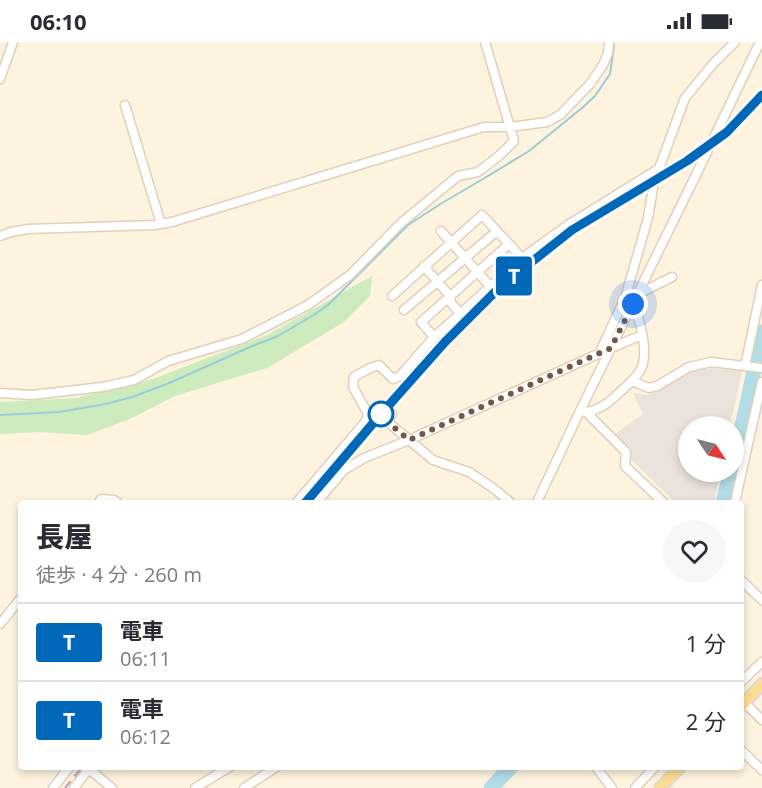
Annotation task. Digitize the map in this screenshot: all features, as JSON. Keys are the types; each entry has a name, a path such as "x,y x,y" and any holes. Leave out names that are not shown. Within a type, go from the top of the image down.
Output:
{"main road":[{"path":"744,703 762,684"},
{"path":"660,788 677,770"}],"street":[{"path":"0,79 13,42"},
{"path":"0,393 32,395 102,387 134,380 168,361 242,339 308,305 350,275 401,223 458,176 478,172 514,141 485,42"},
{"path":"0,236 11,231 28,229 172,222 484,127 510,127 547,122 561,114 590,84 603,65 608,53 609,42"},
{"path":"599,354 625,298 648,218 654,182 685,98 735,42"},
{"path":"538,500 583,412 611,348 760,42"},
{"path":"126,105 161,224"},
{"path":"299,500 366,421 368,414 353,387 354,377 379,365 393,379 400,376 434,337 522,258 568,225 660,168"},
{"path":"392,296 482,215 522,258"},
{"path":"441,231 490,286"},
{"path":"404,310 497,231"},
{"path":"434,337 421,321 509,244"},
{"path":"424,266 450,296 451,303 460,313"},
{"path":"638,294 672,277"},
{"path":"746,366 762,285"},
{"path":"583,412 600,408 632,381 642,369 644,355 640,318 633,304"},
{"path":"319,500 344,470 364,458 642,336"},
{"path":"632,381 649,388 657,386 689,367 711,362 762,368"},
{"path":"735,500 762,382"},
{"path":"583,412 626,452 625,466 661,500"},
{"path":"392,414 389,419 390,424 433,460 469,472 508,500"},
{"path":"744,583 762,600"},
{"path":"0,624 18,602"},
{"path":"744,679 762,662"},
{"path":"744,705 762,720"},
{"path":"744,753 762,770"},
{"path":"53,788 67,770"},
{"path":"74,788 88,770"},
{"path":"92,770 112,788"},
{"path":"195,788 224,770"},
{"path":"244,788 272,770"},
{"path":"598,770 612,788"},
{"path":"635,788 653,770"}],"shaded area":[{"path":"712,368 742,371 732,416 678,416 678,482 719,482 714,500 673,500 631,459 631,448 614,435 643,414 633,393 649,395 694,370"}],"green space":[{"path":"372,276 370,296 344,322 267,368 175,396 130,419 87,435 39,432 0,434 0,402 76,398 153,379 267,335"}],"waterway":[{"path":"0,415 59,412 132,397 278,336 312,316 328,305 408,225 529,151 582,108 595,96 610,74 613,43"},
{"path":"744,417 762,332"},
{"path":"724,500 728,482"},
{"path":"491,788 508,770"}],"railway":[{"path":"308,500 445,342 500,287 572,230 688,161 727,132 762,95"},
{"path":"65,788 80,770"}],"train":[{"name":"T","path":"308,500 445,342 500,287 572,230 654,182 727,132 762,95"}],"route":[{"path":"381,414 409,440 611,348 633,304"}]}
